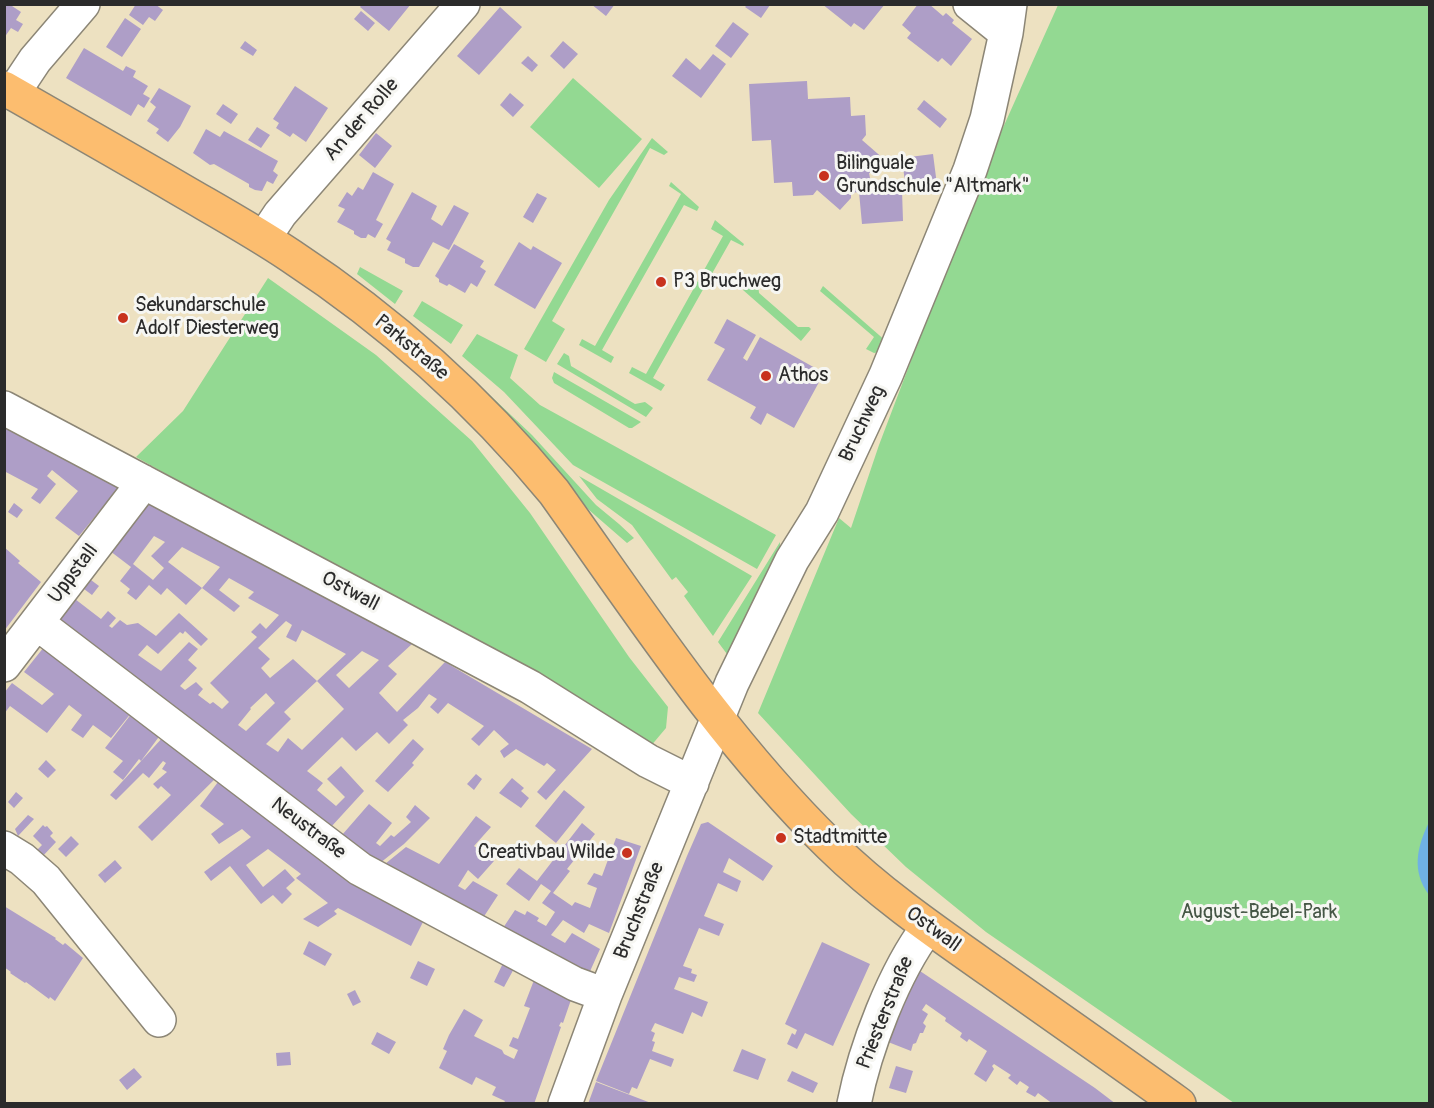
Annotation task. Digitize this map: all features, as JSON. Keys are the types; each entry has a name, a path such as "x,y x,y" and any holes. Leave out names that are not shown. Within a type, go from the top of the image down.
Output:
{"main road":[{"name":"Parkstraße","path":"9,91 264,238 340,290 436,368 501,430 555,492 718,719"},
{"name":"Ostwall","path":"718,719 773,784 830,845 878,889 928,927 1179,1104"}],"street":[{"path":"9,91 83,4"},
{"name":"An der Rolle","path":"264,238 280,214 463,4"},
{"path":"970,4 1008,19"},
{"name":"Bruchweg","path":"718,719 748,650 792,560 822,512 886,375 970,170 987,118 1008,19"},
{"name":"Ostwall","path":"4,408 530,687 648,760 692,783"},
{"name":"Uppstall","path":"4,665 134,495 142,481"},
{"name":"Neustraße","path":"37,623 360,869 575,984 605,995"},
{"name":"Bruchstraße","path":"565,1104 605,995 718,719"},
{"path":"4,848 22,859 45,880 159,1020"},
{"name":"Priesterstraße","path":"854,1104 868,1054 885,1007 906,958 928,927"}],"green space":[{"name":"August-Bebel-Park","path":"1058,5 1429,5 1429,1103 1234,1103 986,932 906,867 851,814 758,713 839,518 851,528 879,445 980,179"},
{"path":"573,78 642,139 599,188 530,127"},
{"path":"652,138 668,152 664,155 650,148 552,321 565,329 546,362 524,349 609,200"},
{"path":"671,182 699,207 697,211 684,205 602,350 614,357 611,363 579,345 582,339 595,346 681,194 669,186"},
{"path":"715,220 744,244 743,246 731,240 653,378 665,385 661,391 629,373 632,367 646,374 723,236 711,229"},
{"path":"360,267 403,291 395,304 357,274"},
{"path":"268,278 376,355 472,441 530,513 629,657 668,707 666,728 650,747 136,457 183,411"},
{"path":"750,281 758,283 759,293 798,327 811,329 801,341 743,290"},
{"path":"823,286 887,342 880,352 874,353 866,349 874,337 820,291"},
{"path":"422,301 463,325 451,344 413,316"},
{"path":"477,334 518,355 510,378 540,405 776,535 757,569 573,465 504,392 462,356"},
{"path":"564,353 569,356 571,366 635,404 645,402 653,408 646,417 557,364"},
{"path":"455,362 532,435 596,505 634,538 627,543 589,510 542,455 453,365"},
{"path":"554,372 641,422 629,428 554,383 552,378"},
{"path":"579,476 752,576 713,636 684,596 688,592 676,577 672,580 632,525 597,499"},
{"path":"780,542 780,554 727,654 718,642"}],"water":[{"path":"1429,822 1429,895 1420,877 1418,859 1421,841"}],"building":[{"path":"4,4 9,4 21,12 16,20 23,24 18,32 11,28 4,38"},
{"path":"136,4 155,4 163,10 155,21 149,17 143,25 129,15"},
{"path":"362,4 411,4 389,31 360,7"},
{"path":"591,4 615,4 606,16"},
{"path":"822,4 885,4 864,30 854,23 851,27"},
{"path":"918,4 929,4 943,16 946,13 954,20 952,23 972,39 951,66 942,58 938,62 907,38 911,33 902,25"},
{"path":"747,5 770,5 761,18 745,7"},
{"path":"500,7 522,27 479,75 457,56"},
{"path":"361,11 375,23 368,31 354,19"},
{"path":"125,18 141,29 122,57 106,47"},
{"path":"733,22 749,34 731,58 715,46"},
{"path":"245,41 257,50 253,56 240,48"},
{"path":"563,41 578,54 564,69 550,56"},
{"path":"84,48 123,71 126,66 136,71 133,77 148,86 143,94 150,98 144,108 138,104 131,116 66,78"},
{"path":"713,54 726,64 701,98 672,76 686,58 700,70"},
{"path":"528,56 538,65 532,72 521,63"},
{"path":"807,81 808,99 850,97 851,116 865,115 866,135 862,140 885,160 873,173 869,173 871,183 901,181 901,184 905,183 902,158 933,154 937,185 902,190 903,221 862,224 859,192 851,193 851,198 840,210 817,190 813,195 793,196 792,182 774,183 771,140 752,141 749,84"},
{"path":"295,86 328,108 306,142 293,133 290,137 276,128 279,123 273,119"},
{"path":"159,88 191,106 180,127 168,142 156,133 159,129 147,121 156,107 150,102"},
{"path":"510,93 524,105 513,117 500,105"},
{"path":"924,100 947,119 940,128 917,109"},
{"path":"223,104 238,114 231,124 216,114"},
{"path":"257,127 270,135 261,148 248,140"},
{"path":"206,129 220,137 224,131 278,161 273,171 278,175 273,184 267,181 262,191 255,190 249,187 249,184 214,164 210,165 193,153"},
{"path":"376,133 392,146 375,168 359,155"},
{"path":"373,172 394,184 376,220 383,224 375,238 368,234 366,238 361,238 354,234 354,231 337,222 345,209 338,206 347,192 352,196 358,187 363,190"},
{"path":"412,192 437,206 431,219 442,226 454,205 469,213 449,250 433,242 419,267 405,263 405,259 387,250 391,242 386,239"},
{"path":"537,193 547,198 533,223 523,217"},
{"path":"519,242 531,250 533,246 562,263 535,309 494,285"},
{"path":"454,244 484,261 480,267 486,271 477,287 471,283 465,293 449,284 447,286 439,282 435,276"},
{"name":"Athos","path":"727,319 756,335 743,358 747,361 760,337 824,373 794,428 767,413 761,425 750,418 756,407 707,380 725,349 714,343"},
{"path":"4,425 120,486 79,536 55,518 78,491 52,470 47,476 56,484 40,504 31,498 38,489 4,471"},
{"path":"148,501 412,644 388,666 397,674 379,693 397,712 445,662 592,749 546,800 537,792 556,770 547,763 544,766 516,749 504,758 500,751 509,744 494,730 479,746 471,739 484,726 448,703 438,714 430,707 437,699 429,694 418,708 403,720 408,725 389,744 377,732 356,751 342,737 307,771 323,783 317,790 336,806 345,797 327,779 341,766 364,791 331,827 59,621 75,599 101,619 108,611 116,618 109,626 112,628 120,620 127,625 138,623 156,636 179,613 208,639 201,646 185,631 183,634 180,632 158,654 147,645 138,655 161,671 189,642 198,649 188,660 197,668 180,686 185,690 196,682 203,689 198,695 222,709 229,702 210,683 257,637 251,632 260,623 266,629 279,615 248,598 254,592 229,578 219,590 240,606 234,612 202,588 186,605 167,588 161,595 149,585 136,600 127,593 130,589 120,581 131,567 110,551","holes":["154,536 165,542 151,556 164,568 153,580 133,564","182,547 220,567 202,588 168,562","286,621 292,625 286,637 296,642 302,630 346,654 317,681 293,659 270,678 261,668 270,659 258,648","362,651 379,660 349,688 336,675","317,681 344,709 302,750 288,738 278,752 266,744 291,719 284,712","266,693 275,703 246,731 238,725"]},
{"path":"14,503 23,510 17,518 8,512"},
{"path":"4,547 20,561 18,563 41,582 4,631"},
{"path":"91,580 99,586 92,595 84,589"},
{"path":"44,647 132,712 111,738 93,725 83,738 71,730 82,715 69,705 47,733 10,706 4,714 4,693 12,683 42,705 54,694 24,672"},
{"path":"132,713 161,734 123,780 113,772 123,761 105,748"},
{"path":"164,736 218,776 152,841 138,827 171,795 161,786 158,789 153,784 167,772 162,769 166,763 163,761 149,778 143,773 116,800 110,795"},
{"path":"413,739 424,749 412,763 414,765 388,792 375,781"},
{"path":"46,760 56,770 48,778 38,769"},
{"path":"476,774 482,779 474,790 467,784"},
{"path":"221,778 425,918 411,946 338,908 334,911 337,914 318,927 303,919 328,903 296,878 301,874 268,849 246,865 263,887 285,869 295,880 286,888 292,894 282,904 273,895 261,904 230,866 211,881 204,872 251,837 242,829 219,844 211,834 224,824 200,806"},
{"path":"512,778 524,788 521,791 529,798 521,808 499,793"},
{"path":"564,790 585,807 556,843 535,826"},
{"path":"16,792 23,798 14,808 8,802"},
{"path":"369,804 392,823 376,843 380,846 391,835 394,837 411,822 406,817 415,805 430,818 404,844 375,867 342,835"},
{"path":"28,815 34,819 18,836 15,829"},
{"path":"476,816 491,827 474,846 494,861 478,879 468,870 458,886 465,890 473,881 498,895 481,921 380,868 406,847 439,864"},
{"path":"708,822 773,866 763,881 729,858 723,872 741,881 737,892 718,883 704,916 724,924 719,936 699,928 683,966 692,969 691,973 697,975 694,982 679,977 674,989 708,1002 702,1017 692,1012 683,1034 655,1023 651,1031 655,1033 652,1051 674,1059 671,1067 650,1059 637,1089 632,1087 629,1094 596,1081 687,856 701,824"},
{"path":"582,823 595,834 567,869 570,871 553,893 572,906 575,902 590,908 597,888 587,884 594,873 602,876 616,838 641,846 609,933 589,924 584,933 563,920 551,935 565,943 572,933 600,949 587,978 501,931 515,910 525,915 527,911 539,918 537,921 546,926 555,912 542,903 551,891 541,884 529,901 506,884 519,868 537,881"},
{"path":"43,825 53,833 50,836 56,842 42,857 36,851 42,845 33,836"},
{"path":"71,836 79,844 66,857 58,849"},
{"path":"115,860 122,868 105,883 98,875"},
{"path":"4,906 56,938 63,945 65,943 83,958 55,1001 4,967"},
{"path":"309,941 332,954 325,966 303,954"},
{"path":"822,942 870,964 833,1046 805,1033 797,1049 787,1044 792,1033 795,1035 797,1030 785,1024"},
{"path":"505,959 516,965 504,987 494,982"},
{"path":"418,961 435,969 427,986 410,978"},
{"path":"914,967 1116,1104 1053,1104 1038,1093 1035,1097 1026,1092 1029,1087 1020,1081 1017,1085 1008,1078 1011,1075 994,1064 992,1066 994,1069 986,1082 974,1074 987,1051 969,1039 967,1042 960,1037 962,1033 926,1004 922,1010 928,1014 923,1023 926,1026 916,1043 913,1044 911,1051 883,1040"},
{"path":"536,975 573,994 563,1023 561,1022 559,1026 561,1027 534,1104 503,1104 505,1101 492,1095 496,1087 476,1077 472,1085 439,1068 447,1051 443,1049 464,1009 483,1020 474,1036 502,1050 504,1054 514,1059 518,1050 509,1046 513,1037 518,1039 530,1008 524,1006"},
{"path":"355,990 361,1002 353,1006 347,994"},
{"path":"377,1032 396,1042 389,1054 371,1044"},
{"path":"742,1049 766,1059 758,1080 733,1071"},
{"path":"290,1052 291,1065 277,1066 276,1053"},
{"path":"896,1066 913,1071 906,1093 889,1088"},
{"path":"134,1068 142,1077 127,1090 119,1080"},
{"path":"792,1071 818,1083 813,1093 787,1081"},
{"path":"596,1082 651,1103 651,1104 588,1104"}],"place":[{"name":"Bilinguale Grundschule \"Altmark\"","path":"824,176"},
{"name":"P3 Bruchweg","path":"661,282"},
{"name":"Sekundarschule Adolf Diesterweg","path":"123,318"},
{"name":"Athos","path":"766,376"},
{"name":"Stadtmitte","path":"781,838"},
{"name":"Creativbau Wilde","path":"627,853"}]}
